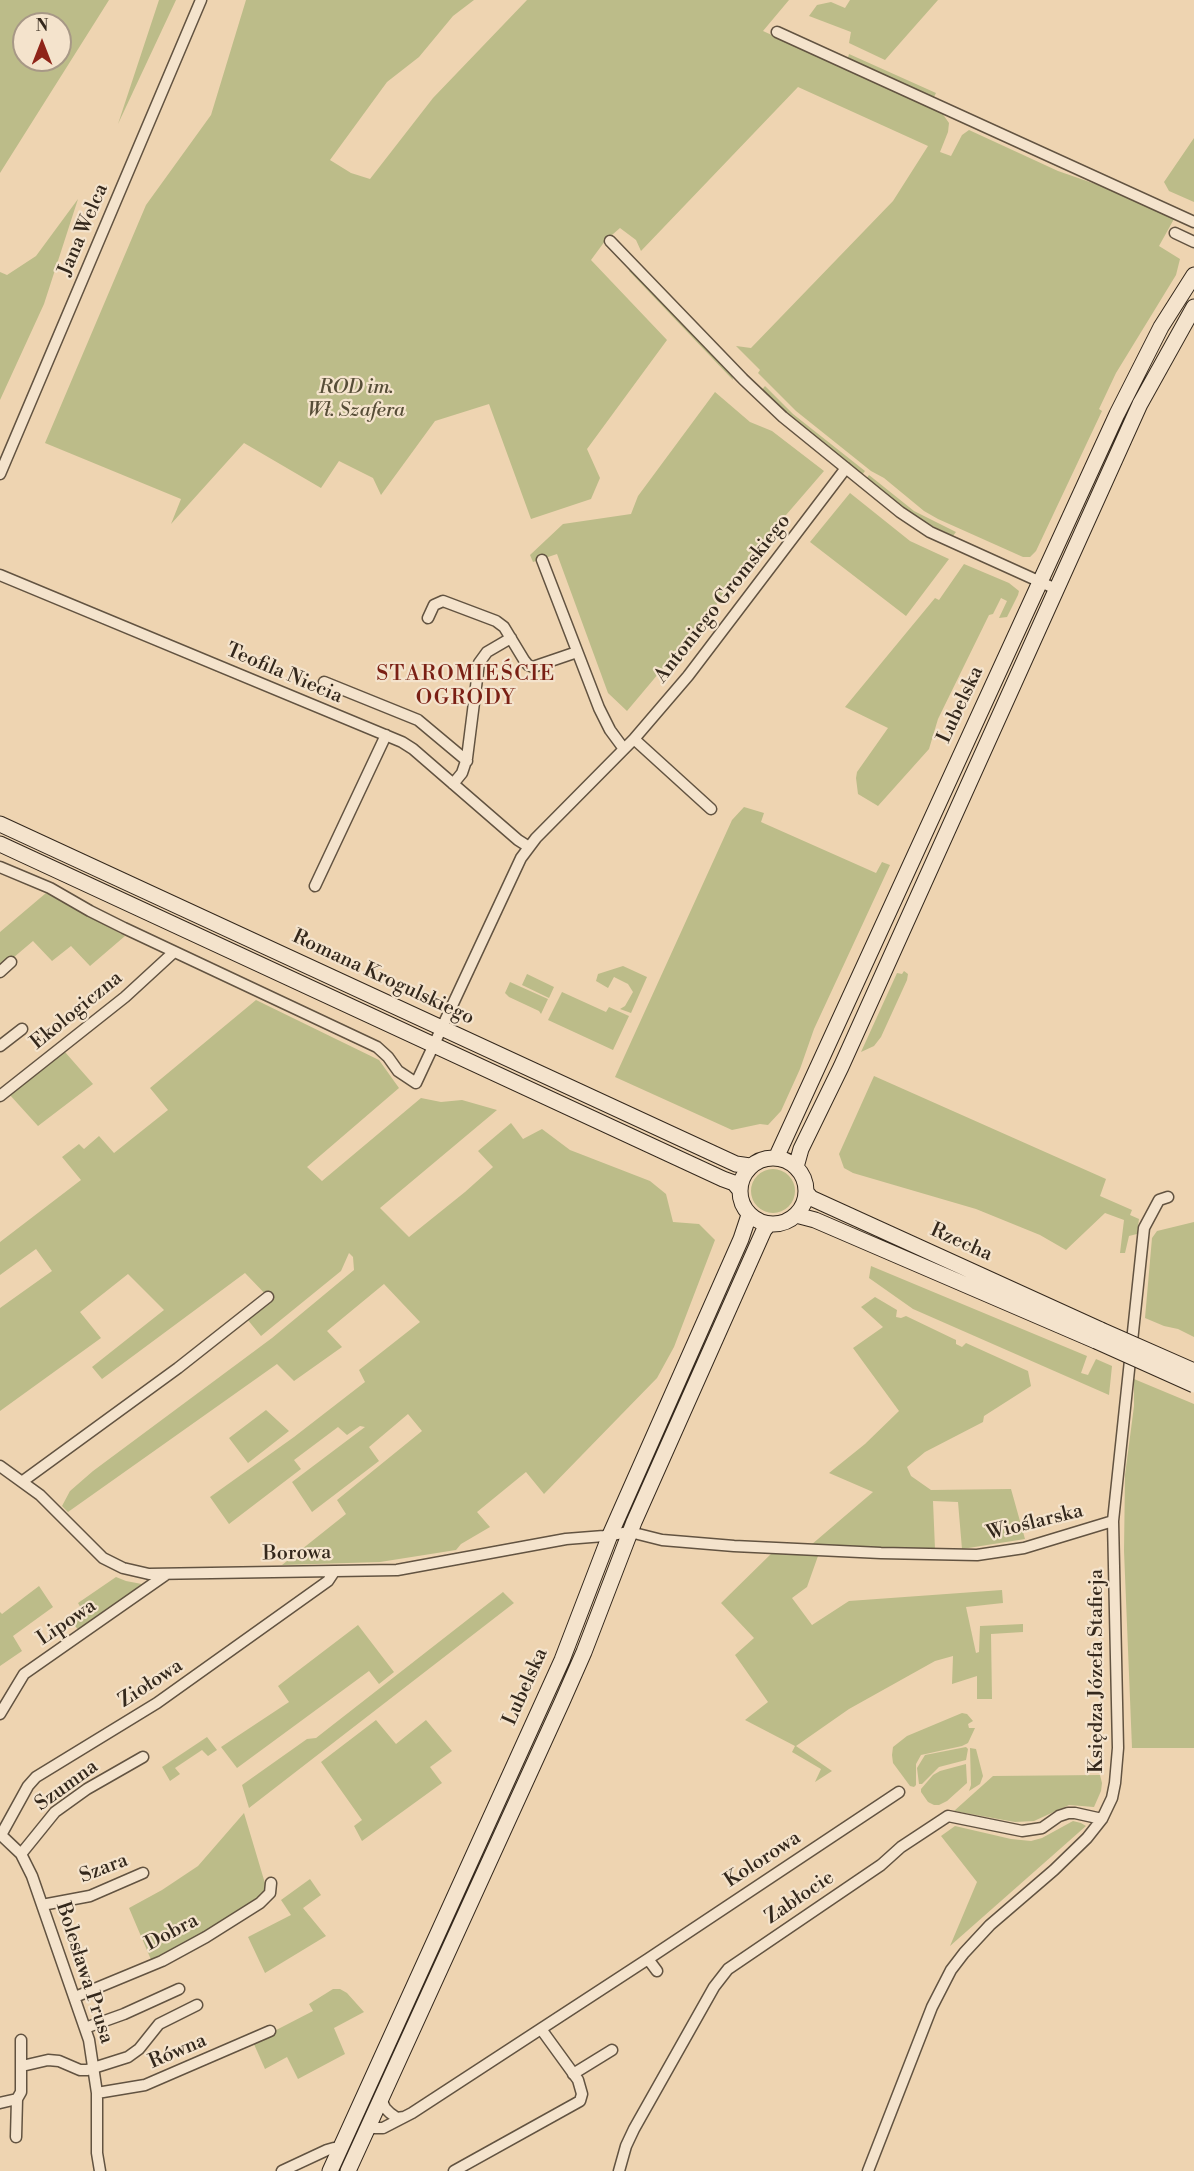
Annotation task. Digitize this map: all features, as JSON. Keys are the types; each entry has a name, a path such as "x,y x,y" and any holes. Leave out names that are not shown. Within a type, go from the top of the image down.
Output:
{"main road":[{"name":"Lubelska","path":"776,1158 1115,419 1161,327 1194,275"},
{"name":"Lubelska","path":"796,1167 801,1149 841,1067 1131,425 1160,365 1194,307"},
{"path":"1115,419 1121,426 1131,425"},
{"name":"Romana Krogulskiego","path":"0,824 736,1164 750,1166"},
{"name":"Romana Krogulskiego","path":"0,844 734,1184 739,1189"},
{"path":"776,1158 788,1161 796,1167 804,1180 806,1192 803,1205 796,1215 787,1221 769,1224 757,1221 749,1215 741,1204 739,1189 742,1178 750,1166 764,1159 776,1158"},
{"name":"Rzecha","path":"806,1192 812,1198 1098,1335"},
{"name":"Lubelska","path":"330,2171 562,1660 610,1535 741,1239 749,1215"},
{"name":"Rzecha","path":"796,1215 815,1220 1098,1335"},
{"name":"Lubelska","path":"348,2171 580,1662 630,1532 749,1263 769,1224"},
{"path":"1098,1335 1194,1371"},
{"path":"1098,1335 1194,1385"},
{"path":"441,1925 451,1923 455,1926 457,1933"}],"street":[{"name":"Jana Welca","path":"0,474 201,0"},
{"path":"777,32 1194,222"},
{"path":"1175,232 1194,242"},
{"path":"610,241 743,379 783,417 900,512 930,532 1041,580 1056,589"},
{"name":"Antoniego Gromskiego","path":"174,952 377,1047 398,1071 416,1083 517,865 529,848 634,739 688,676 846,468"},
{"path":"542,560 598,708 624,749"},
{"name":"Teofila Niecia","path":"0,575 386,735 413,749 529,848"},
{"path":"428,618 434,605 443,601 496,621 504,627 528,666 533,667 577,652"},
{"path":"453,784 467,761 479,663 487,652 511,638"},
{"path":"324,682 418,720 467,761"},
{"path":"315,886 386,735"},
{"path":"634,739 711,809"},
{"path":"0,867 50,888 90,911 174,952"},
{"name":"Ekologiczna","path":"0,1096 125,997 174,952"},
{"path":"0,972 11,962"},
{"path":"0,1046 22,1029"},
{"name":"Wioślarska","path":"630,1532 662,1540 734,1546 871,1553 978,1555 1024,1548 1113,1521 1144,1228 1159,1200 1168,1197"},
{"path":"23,1481 178,1368 268,1297"},
{"name":"Borowa","path":"0,1466 40,1495 93,1549 112,1564 135,1571 167,1574 397,1570 566,1539 630,1532"},
{"name":"Księdza Józefa Stafieja","path":"868,2171 932,2007 951,1970 977,1939 1087,1838 1102,1818 1112,1798 1118,1766 1113,1521"},
{"name":"Ziołowa","path":"0,1834 28,1786 36,1778 166,1697 327,1581 334,1572"},
{"name":"Lipowa","path":"0,1714 24,1674 167,1574"},
{"name":"Szumna","path":"21,1854 55,1812 87,1789 143,1757"},
{"name":"Kolorowa","path":"368,2128 383,2128 405,2117 899,1792"},
{"name":"Zabłocie","path":"619,2171 626,2146 634,2129 714,1987 728,1969 881,1865 901,1846 948,1816 1022,1831 1042,1828 1059,1816 1068,1813 1102,1818"},
{"name":"Bolesława Prusa","path":"0,1834 21,1854 32,1875 86,2028 97,2093 97,2153 100,2171"},
{"name":"Szara","path":"42,1905 90,1896 143,1873"},
{"name":"Dobra","path":"75,1997 162,1961 206,1937 260,1903 270,1893 271,1883"},
{"path":"648,1959 657,1971"},
{"path":"86,2028 179,1989"},
{"path":"22,2066 48,2060 59,2061 80,2070 94,2068 135,2053 159,2024 197,2006"},
{"path":"454,2171 577,2104 582,2094 578,2080 541,2029"},
{"name":"Równa","path":"97,2093 145,2085 270,2031"},
{"path":"15,2137 17,2099 21,2092 21,2040"},
{"path":"573,2074 612,2050"},
{"path":"0,2103 17,2099"},
{"path":"381,2099 384,2108 390,2114 397,2118 405,2117"},
{"path":"282,2171 327,2150 334,2148 339,2150"}],"green space":[{"path":"0,0 109,0 72,59 72,12 12,12 12,72 64,72 0,173"},
{"path":"159,0 176,0 118,124"},
{"name":"ROD im. Wł. Szafera","path":"246,0 474,0 453,16 419,57 387,82 330,160 351,173 370,179 433,98 527,0 789,0 763,31 942,113 949,123 940,152 951,156 962,135 969,130 1058,171 1107,188 1174,219 1159,246 1180,259 1176,275 1116,373 1099,409 1102,411 1036,551 1030,557 1023,557 938,519 924,511 884,478 871,471 796,411 758,373 760,370 736,346 751,348 893,201 928,146 798,87 641,251 636,240 620,228 605,241 591,260 667,340 587,449 600,478 591,499 531,519 489,404 435,421 381,495 373,478 339,461 321,488 244,443 171,524 181,499 45,443 146,205 211,115"},
{"path":"850,0 938,0 885,60 849,43 851,32 809,16 817,5 831,2 845,8"},
{"path":"849,54 936,93 934,97 848,58"},
{"path":"1194,138 1194,202 1169,191 1164,182"},
{"path":"78,199 44,304 0,400 0,272 7,275 36,256"},
{"path":"631,269 732,375 733,380 629,271"},
{"path":"765,386 793,414 865,471 862,475 761,391"},
{"path":"715,392 750,422 772,431 824,471 761,544 722,598 627,711 608,693 557,554 533,562 530,555 563,524 631,514 638,496"},
{"path":"869,475 914,511 956,532 953,536 922,521 866,479"},
{"path":"850,493 910,541 949,559 906,616 810,542"},
{"path":"964,564 1009,583 1019,591 1018,595 1007,617 999,618 1007,601 1001,598 993,614 989,615 938,719 929,749 878,806 858,794 856,778 857,772 888,728 845,707 935,598 939,600"},
{"path":"744,807 764,813 761,822 876,873 882,862 890,865 814,1029 800,1069 781,1111 768,1125 760,1124 732,1130 615,1077 732,820"},
{"path":"46,893 125,936 90,966 71,946 52,961 33,941 0,969 0,932"},
{"path":"623,966 647,977 631,1013 620,1009 625,1006 633,992 628,984 614,977 608,988 596,981 598,974"},
{"path":"904,971 908,974 907,980 881,1037 874,1046 861,1052 897,973 902,974"},
{"path":"527,974 554,987 549,998 522,985"},
{"path":"510,982 548,999 541,1014 505,993"},
{"path":"562,992 606,1012 609,1007 629,1016 613,1050 548,1020"},
{"path":"256,1000 379,1060 399,1088 307,1167 322,1181 421,1098 441,1102 462,1100 497,1110 380,1208 409,1237 493,1167 478,1151 511,1123 523,1139 542,1129 570,1150 650,1181 666,1194 673,1222 699,1224 715,1240 674,1347 657,1378 544,1494 526,1472 477,1512 490,1527 461,1544 456,1550 380,1562 282,1565 346,1514 337,1500 422,1431 408,1414 369,1447 379,1461 312,1512 292,1482 365,1427 360,1426 347,1435 338,1427 294,1460 301,1469 229,1524 210,1497 294,1437 365,1382 359,1370 420,1322 384,1284 327,1331 342,1347 294,1381 277,1364 68,1512 62,1506 70,1491 93,1471 272,1338 354,1270 353,1257 349,1253 341,1271 261,1336 247,1319 271,1300 245,1273 102,1379 92,1367 164,1310 128,1274 80,1312 101,1338 0,1411 0,1308 52,1271 36,1249 0,1275 0,1242 81,1180 62,1157 79,1144 84,1149 99,1136 114,1153 168,1110 150,1088"},
{"path":"65,1052 93,1084 38,1126 9,1094"},
{"path":"874,1076 1106,1179 1100,1196 1132,1210 1130,1215 1139,1219 1137,1234 1129,1236 1125,1253 1120,1253 1124,1220 1105,1213 1066,1250 1040,1235 976,1209 853,1173 844,1168 839,1154"},
{"path":"773,1169 782,1170 789,1175 794,1182 794,1200 789,1207 782,1212 773,1213 764,1212 757,1207 752,1200 751,1191 752,1182 757,1175 764,1170"},
{"path":"1194,1222 1194,1337 1145,1318 1152,1238 1157,1231"},
{"path":"871,1266 1087,1356 1081,1373 1088,1375 1096,1359 1112,1366 1109,1395 913,1309 869,1278"},
{"path":"875,1297 897,1310 896,1317 906,1316 956,1340 956,1344 962,1347 966,1343 1028,1371 1031,1386 984,1416 983,1422 925,1452 907,1467 911,1476 931,1490 1011,1489 1025,1539 962,1549 958,1502 933,1501 935,1549 811,1545 873,1492 829,1473 865,1444 899,1411 853,1348 883,1327 861,1307"},
{"path":"1134,1379 1194,1404 1194,1748 1132,1748 1124,1551 1125,1475 1134,1406"},
{"path":"266,1410 289,1431 248,1463 229,1438"},
{"path":"774,1551 818,1556 807,1587 792,1598 812,1625 849,1601 1002,1590 1003,1603 966,1607 976,1653 979,1652 980,1626 1023,1624 1023,1632 991,1634 992,1699 977,1699 977,1676 952,1684 953,1656 935,1661 849,1709 796,1746 832,1771 815,1782 821,1769 792,1752 795,1746 745,1720 768,1702 735,1655 754,1638 721,1603"},
{"path":"116,1577 147,1585 79,1631 69,1618 82,1610 78,1603"},
{"path":"39,1586 53,1607 13,1636 22,1651 0,1666 0,1612 2,1614"},
{"path":"503,1592 514,1603 249,1808 242,1785 307,1739 316,1738"},
{"path":"358,1625 394,1672 379,1684 369,1671 237,1768 221,1747 289,1702 278,1686"},
{"path":"962,1713 967,1714 973,1721 968,1724 969,1728 975,1728 968,1743 921,1755 916,1764 916,1785 910,1786 893,1763 893,1747 907,1736"},
{"path":"376,1720 396,1744 426,1720 452,1751 430,1767 442,1783 362,1841 354,1826 362,1820 321,1762"},
{"path":"207,1737 217,1750 208,1756 202,1750 175,1768 180,1774 170,1781 162,1767"},
{"path":"966,1747 968,1749 966,1760 939,1767 922,1784 919,1784 917,1768 925,1755"},
{"path":"970,1748 976,1749 983,1776 980,1784 969,1791 971,1785"},
{"path":"966,1764 967,1783 939,1805 928,1802 921,1789 933,1775"},
{"path":"1100,1775 1101,1791 1094,1807 1069,1805 1034,1821 1015,1822 954,1811 993,1776"},
{"path":"244,1813 267,1890 258,1900 190,1943 152,1962 129,1908 198,1866"},
{"path":"1073,1821 1086,1826 950,1946 977,1882 941,1836 955,1826 1011,1839 1031,1841 1042,1838"},
{"path":"310,1879 321,1895 303,1908 326,1936 265,1973 248,1937 291,1915 281,1900"},
{"path":"333,1989 340,1989 347,1993 364,2012 334,2028 345,2054 298,2079 287,2057 265,2069 253,2042 313,2011 309,2004"}],"district":[{"name":"STAROMIEŚCIE OGRODY","path":"466,687"}]}
